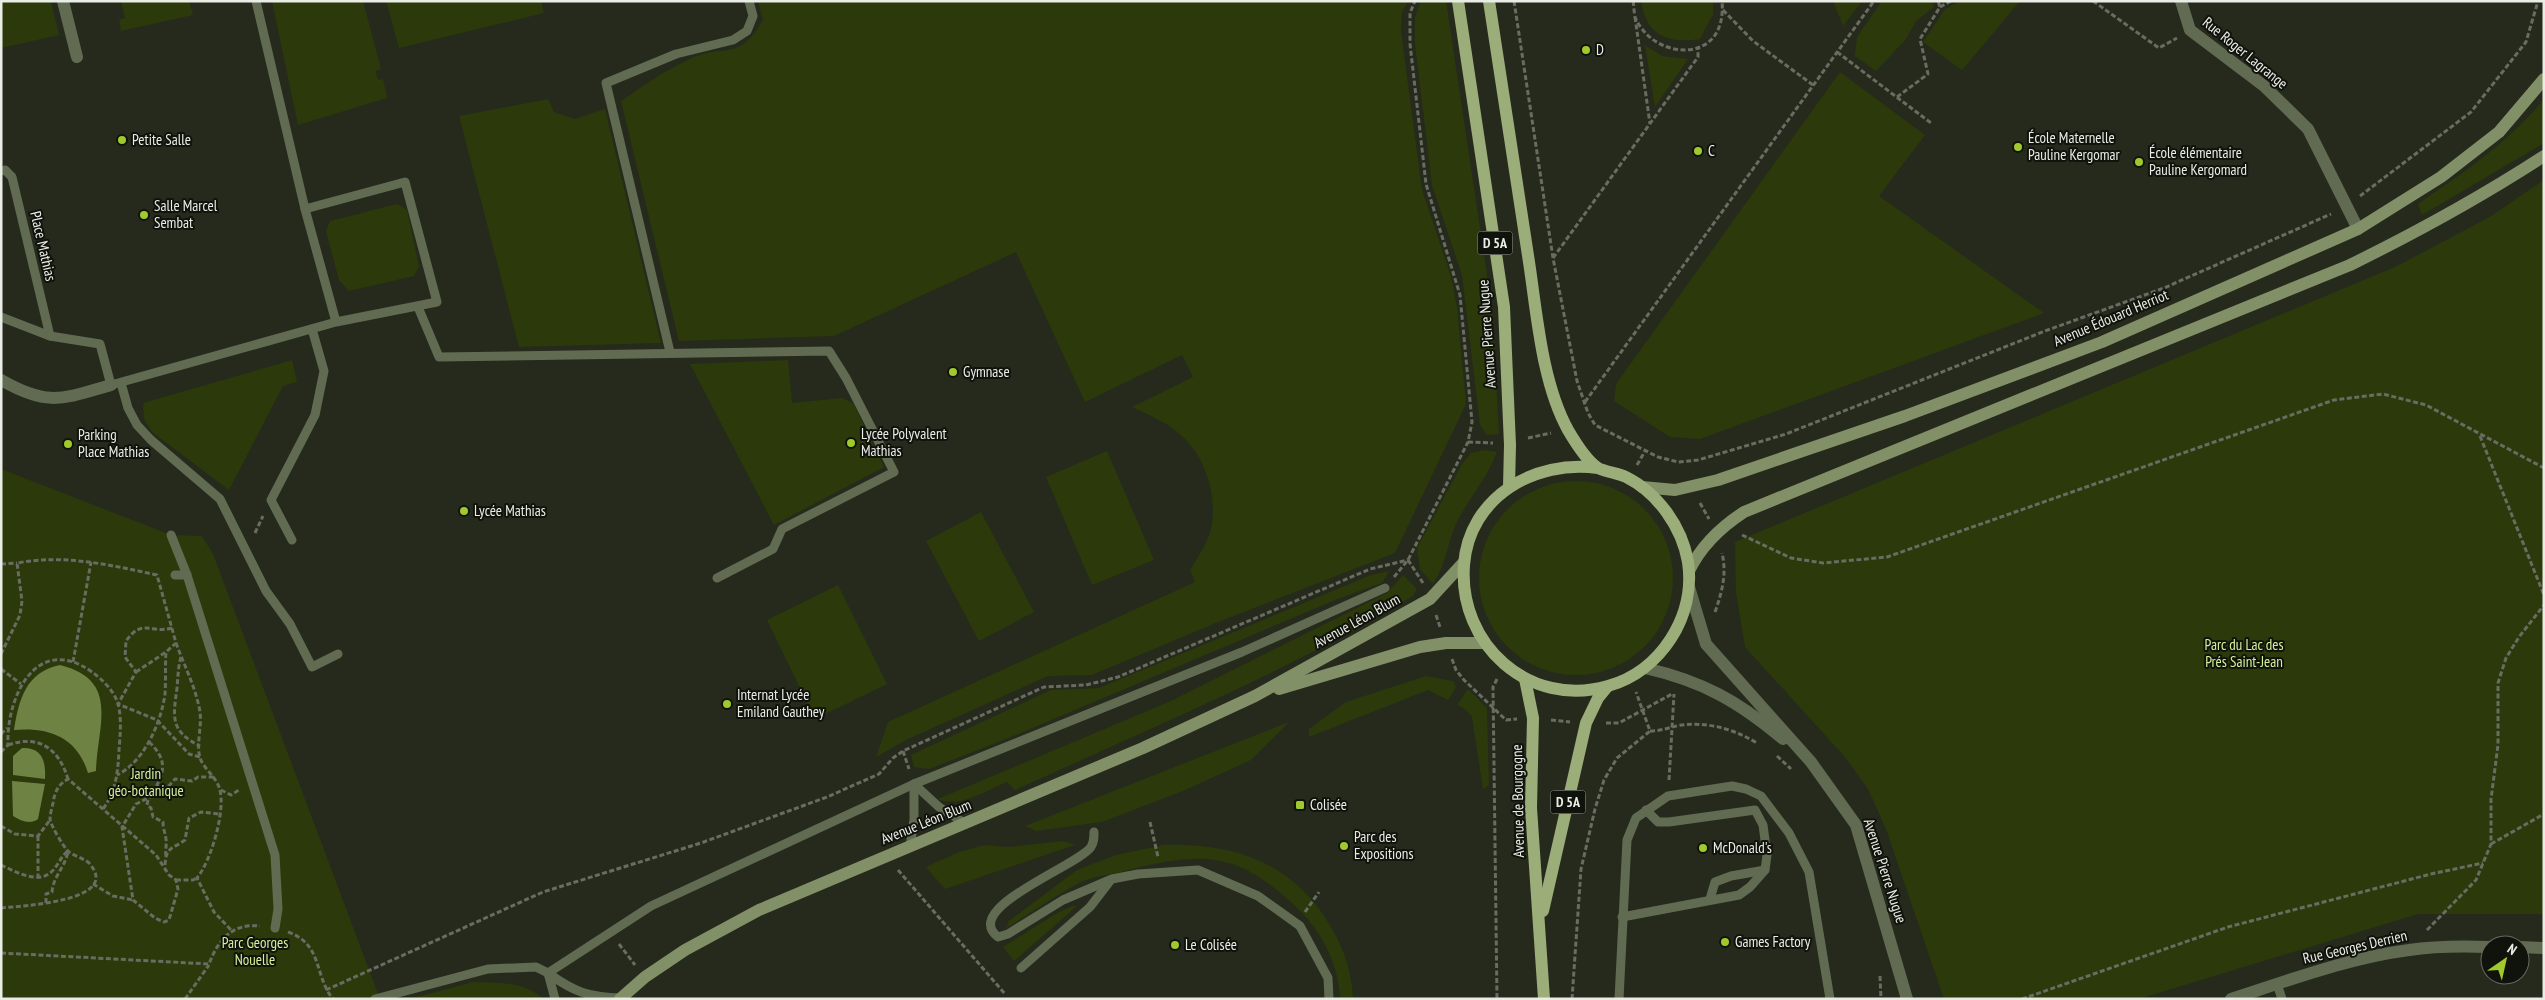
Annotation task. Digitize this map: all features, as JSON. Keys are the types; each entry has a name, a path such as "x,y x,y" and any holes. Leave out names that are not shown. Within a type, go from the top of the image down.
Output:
{"main road":[{"name":"Avenue Pierre Nugue","path":"1458,1 1504,307 1510,445 1509,487"},
{"name":"D 5A","path":"1489,1 1547,368 1554,398 1568,430 1598,468"},
{"name":"Avenue Édouard Herriot","path":"1642,487 1675,490 1692,487 1809,450 2102,342 2358,229 2441,177 2498,132 2544,79"},
{"path":"1688,570 1696,555 1717,533 1744,512 2350,265 2427,227 2485,195 2544,156"},
{"name":"Avenue Pierre Nugue","path":"1561,466 1598,468 1615,472 1642,487 1667,512 1678,530 1688,570 1689,586 1684,613 1672,637 1661,652 1645,668 1630,677 1607,687 1579,691 1552,688 1525,679 1504,665 1484,643 1471,618 1464,590 1464,562 1470,540 1479,520 1493,502 1509,487 1534,474 1561,466"},
{"name":"Avenue Léon Blum","path":"621,999 663,964 716,932 758,910 1143,748 1255,696 1430,598 1464,562"},
{"name":"Avenue Léon Blum","path":"1255,696 1392,654 1446,643 1484,643"},
{"name":"Avenue de Bourgogne","path":"1525,679 1533,718 1531,808 1544,999"},
{"name":"Avenue de Bourgogne","path":"1540,923 1586,723 1598,698 1607,687"}],"street":[{"path":"63,1 77,57"},
{"name":"Rue Roger Lagrange","path":"2181,1 2190,30 2264,86 2308,129 2358,229"},
{"path":"1,380 36,397 52,400 67,398 116,384"},
{"name":"Avenue Pierre Nugue","path":"1689,586 1706,644 1812,762 1856,824 1907,999"},
{"name":"Avenue Pierre Nugue","path":"1645,668 1685,678 1725,696 1764,723 1812,762"},
{"name":"Rue Georges Derrien","path":"2231,999 2343,964 2412,949 2480,947"},
{"path":"2530,947 2544,948"}],"lane":[{"path":"256,1 305,209 336,322"},
{"path":"670,352 606,82 676,54 733,40 748,31 753,16 749,1"},
{"name":"Place Mathias","path":"1,171 5,170 12,177 50,336"},
{"path":"116,384 336,322 437,302 406,182 305,209"},
{"path":"418,306 439,357 829,351 846,378 894,472 782,529 773,549 717,578"},
{"path":"1,317 50,336 100,344 116,384 137,425 151,440 220,499 266,591 290,624 312,667 338,654"},
{"path":"292,540 271,500 315,415 324,370 312,329"},
{"path":"171,535 187,576 275,855 278,909 276,928"},
{"path":"176,575 187,576"},
{"path":"548,973 651,906 914,784 1242,652 1385,588"},
{"path":"914,784 939,808 966,824"},
{"path":"910,847 914,820 914,784"},
{"path":"1619,999 1627,840 1636,818 1668,796 1732,786 1746,789 1761,796 1789,833 1809,872 1830,999"},
{"path":"1622,917 1739,895 1765,870 1767,855 1763,825 1755,810 1658,822 1646,810"},
{"path":"1094,832 1091,848 1008,900 990,918 989,927 993,933 1002,937 1063,900 1112,879 1138,874 1198,870 1258,896 1300,926 1328,978 1329,999"},
{"path":"1710,899 1715,882 1731,876 1765,870"},
{"path":"1021,968 1090,906 1112,879"},
{"path":"376,999 488,969 536,967 580,993 595,998 621,999"},
{"path":"548,973 555,999"},
{"path":"2277,984 2282,999"}],"path":[{"path":"1385,588 1408,560 1468,442 1472,422 1460,295 1426,184 1410,44 1410,13 1415,1"},
{"path":"1514,1 1554,258 1571,355 1584,402 1595,425 1637,448 1678,462 1698,460 1786,434 2045,331 2164,288 2347,207 2471,112 2526,42 2538,1"},
{"path":"1633,1 1650,124"},
{"path":"1635,17 1650,36 1672,49 1698,48 1714,39 1721,25 1722,1"},
{"path":"1584,402 1874,1"},
{"path":"1938,1 1940,8"},
{"path":"1897,97 1928,74 1920,39 1940,8 1951,1"},
{"path":"2093,1 2159,48 2190,30"},
{"path":"1723,10 1753,42 1814,85"},
{"path":"1554,258 1698,58 1698,48"},
{"path":"1837,52 1931,123"},
{"path":"1738,534 1791,558 1824,562 1887,558 2334,400 2383,394 2426,405 2544,468"},
{"path":"1468,442 1510,445 1532,437 1595,425"},
{"path":"2480,435 2544,596"},
{"path":"1678,462 1717,533 1725,568 1722,591 1706,644"},
{"path":"248,557 256,529 271,500"},
{"path":"1,564 48,558 91,562 157,575 176,642 199,704 202,729 200,757 215,777 220,790 219,814 204,870 193,880 176,880"},
{"path":"1408,560 1426,586 1456,670 1506,720 1533,718 1586,723 1619,723 1674,693 1685,678"},
{"path":"326,990 543,892 701,843 827,797 879,774 893,758 903,751 1044,687 1086,685 1118,677 1370,569 1408,560"},
{"path":"74,662 91,562"},
{"path":"1,654 20,614 22,601 17,563"},
{"path":"2412,949 2432,924 2476,880 2491,844 2490,799 2498,745 2498,683 2506,658 2544,605"},
{"path":"136,672 129,666 124,650 131,634 138,628 149,627 163,630 172,628"},
{"path":"118,704 136,672 166,652 176,642"},
{"path":"118,775 128,770 136,762 148,742 157,720 165,695 166,652"},
{"path":"181,656 173,714 176,726 186,739 200,746"},
{"path":"8,745 7,727 21,684 38,666 49,661 62,660 74,662 99,677 118,704 120,729 118,775 113,794 103,809"},
{"path":"1497,999 1492,788 1495,748 1493,687 1504,665"},
{"path":"1,669 21,684"},
{"path":"1572,999 1581,869 1604,780 1617,758 1650,731 1630,677"},
{"path":"1668,796 1674,693"},
{"path":"118,704 157,720 188,754 200,757"},
{"path":"1,734 7,727"},
{"path":"1,752 8,745 27,741 50,749 60,757 68,779 156,855 169,874 176,880 178,889 169,920 164,922 155,918 133,900 112,896 93,884"},
{"path":"148,742 161,755 163,761 164,767 157,785 160,791"},
{"path":"133,900 122,827 136,804 148,800 175,779 192,781 198,777 215,777"},
{"path":"38,876 38,836 50,820 55,791 68,779"},
{"path":"148,800 147,805 152,808 153,817 163,822 163,832 166,840 164,848 166,856 165,866"},
{"path":"166,856 174,845 185,840 189,818 200,812 219,814"},
{"path":"2491,844 2544,814"},
{"path":"1,908 46,904 76,897 93,884 95,876 93,869 87,861 62,846 50,820"},
{"path":"1150,822 1156,846"},
{"path":"1,826 14,834 38,836"},
{"path":"1,865 23,875 38,876 51,872 62,856 68,851"},
{"path":"46,904 46,894 52,892 52,883 67,860 68,851"},
{"path":"886,856 1005,994"},
{"path":"2022,999 2228,927 2431,874 2483,864"},
{"path":"197,878 214,912 232,931"},
{"path":"1304,914 1318,892"},
{"path":"185,999 209,964 216,946 232,931 256,926 276,928 299,936 310,947 319,962 326,990 333,999"},
{"path":"610,932 636,965"},
{"path":"1,953 209,964"}],"green space":[{"path":"1,1 51,1 59,35 1,48"},
{"path":"121,1 189,1 193,15 121,31 119,20 125,18"},
{"path":"272,1 363,1 381,69 375,71 378,80 383,79 387,98 298,125"},
{"path":"386,1 541,1 544,13 399,48"},
{"path":"758,1 1408,1 1402,12 1401,31 1422,190 1451,276 1457,307 1466,404 1395,553 1218,622 1092,675 1048,676 906,740 876,757 888,722 1195,582 1190,570 1205,545 1211,529 1213,504 1211,491 1204,467 1198,455 1182,436 1165,423 1132,407 1193,377 1182,355 1085,402 1016,252 834,336 679,341 621,101 679,64 700,55 729,50 746,42 763,20"},
{"path":"1421,1 1446,1 1492,308 1499,434 1487,435 1480,425 1462,275 1432,185 1415,44 1415,17"},
{"path":"1641,1 1713,1 1713,14 1700,39 1678,40 1661,35 1654,30 1648,22"},
{"path":"1833,1 1862,1 1843,26"},
{"path":"1882,1 1932,1 1934,7 1916,21 1906,39 1876,71 1855,56 1857,37"},
{"path":"1960,1 2020,1 1962,70 1923,42 1945,9"},
{"path":"1645,45 1662,56 1688,59 1655,107"},
{"path":"1840,72 1925,135 1879,196 2044,313 1700,439 1670,437 1614,401 1616,384"},
{"path":"548,99 554,112 575,119 605,109 661,343 519,347 459,116"},
{"path":"2544,99 2544,143 2422,215 2418,204 2469,168 2500,143"},
{"name":"Parc du Lac des Prés Saint-Jean","path":"2544,180 2544,914 2418,914 2139,999 1944,999 1886,829 1868,789 1845,757 1745,647 1736,593 1735,542 2395,267 2488,218"},
{"path":"397,204 407,210 419,266 414,276 349,291 339,280 326,231 330,221"},
{"path":"292,360 297,382 283,386 229,490 152,432 144,419 143,403"},
{"path":"788,360 792,403 842,398 853,403 884,467 774,525 690,364"},
{"path":"1483,450 1497,452 1488,471 1455,526 1443,563 1433,584 1420,569 1417,548 1462,464 1471,453"},
{"path":"1107,451 1154,560 1092,585 1046,477"},
{"name":"Jardin géo-botanique","path":"1,469 171,535 202,536 213,554 380,999 1,999"},
{"path":"1566,481 1586,481 1622,492 1645,509 1657,524 1666,541 1673,568 1673,588 1666,615 1657,632 1645,647 1630,659 1613,668 1586,675 1566,675 1530,664 1514,653 1501,640 1490,624 1483,606 1479,588 1479,568 1490,532 1501,516 1514,503 1530,492 1548,485"},
{"path":"981,512 1034,612 979,641 926,541"},
{"path":"1389,571 1382,583 1335,600 1016,735 929,769 914,767 911,755 1051,690 1099,688 1371,575"},
{"path":"1403,575 1417,589 1413,596 1365,624 1267,675 1015,790 1007,782 964,800 955,802 938,799 1171,701 1387,593"},
{"path":"838,585 887,684 815,719 767,620"},
{"path":"1426,676 1453,681 1456,687 1448,700 1428,690 1309,737 1309,729 1346,702"},
{"path":"1468,689 1487,708 1489,785 1483,789 1472,717 1464,708 1457,705"},
{"path":"1289,722 1251,760 1183,791 1102,822 1036,831 1025,826"},
{"path":"1064,841 1075,845 945,889 926,867 959,852 985,845 1008,847"},
{"path":"1163,845 1189,845 1238,853 1260,861 1280,872 1299,886 1316,905 1340,944 1349,971 1353,999 1340,999 1336,972 1326,946 1302,912 1272,886 1253,873 1216,860 1176,860 1089,879 1068,889 1006,928 1009,921 1077,870 1116,855"},
{"path":"1072,906 1077,906 1014,961 1003,947 1057,913"},
{"path":"473,982 520,986 536,993 543,999 409,999"}],"shaded area":[{"path":"60,665 79,672 92,682 98,693 101,707 101,722 96,771 88,773 77,751 60,737 39,730 14,730 22,698 32,680 48,669"},
{"path":"22,748 34,750 41,756 45,766 45,779 13,775 13,756"},
{"path":"12,781 45,784 38,819 35,821 26,822 13,816"}],"place":[{"name":"D","path":"1586,50"},
{"name":"Petite Salle","path":"122,140"},
{"name":"École Maternelle Pauline Kergomar","path":"2018,147"},
{"name":"C","path":"1698,151"},
{"name":"École élémentaire Pauline Kergomard","path":"2139,162"},
{"name":"Salle Marcel Sembat","path":"144,215"},
{"name":"Gymnase","path":"953,372"},
{"name":"Lycée Polyvalent Mathias","path":"851,443"},
{"name":"Parking Place Mathias","path":"68,444"},
{"name":"Lycée Mathias","path":"464,511"},
{"name":"Internat Lycée Emiland Gauthey","path":"727,704"},
{"name":"Colisée","path":"1300,805"},
{"name":"Parc des Expositions","path":"1344,846"},
{"name":"McDonald's","path":"1703,848"},
{"name":"Games Factory","path":"1725,942"},
{"name":"Le Colisée","path":"1175,945"}],"park label":[{"name":"Parc Georges Nouelle","path":"255,952"}]}
